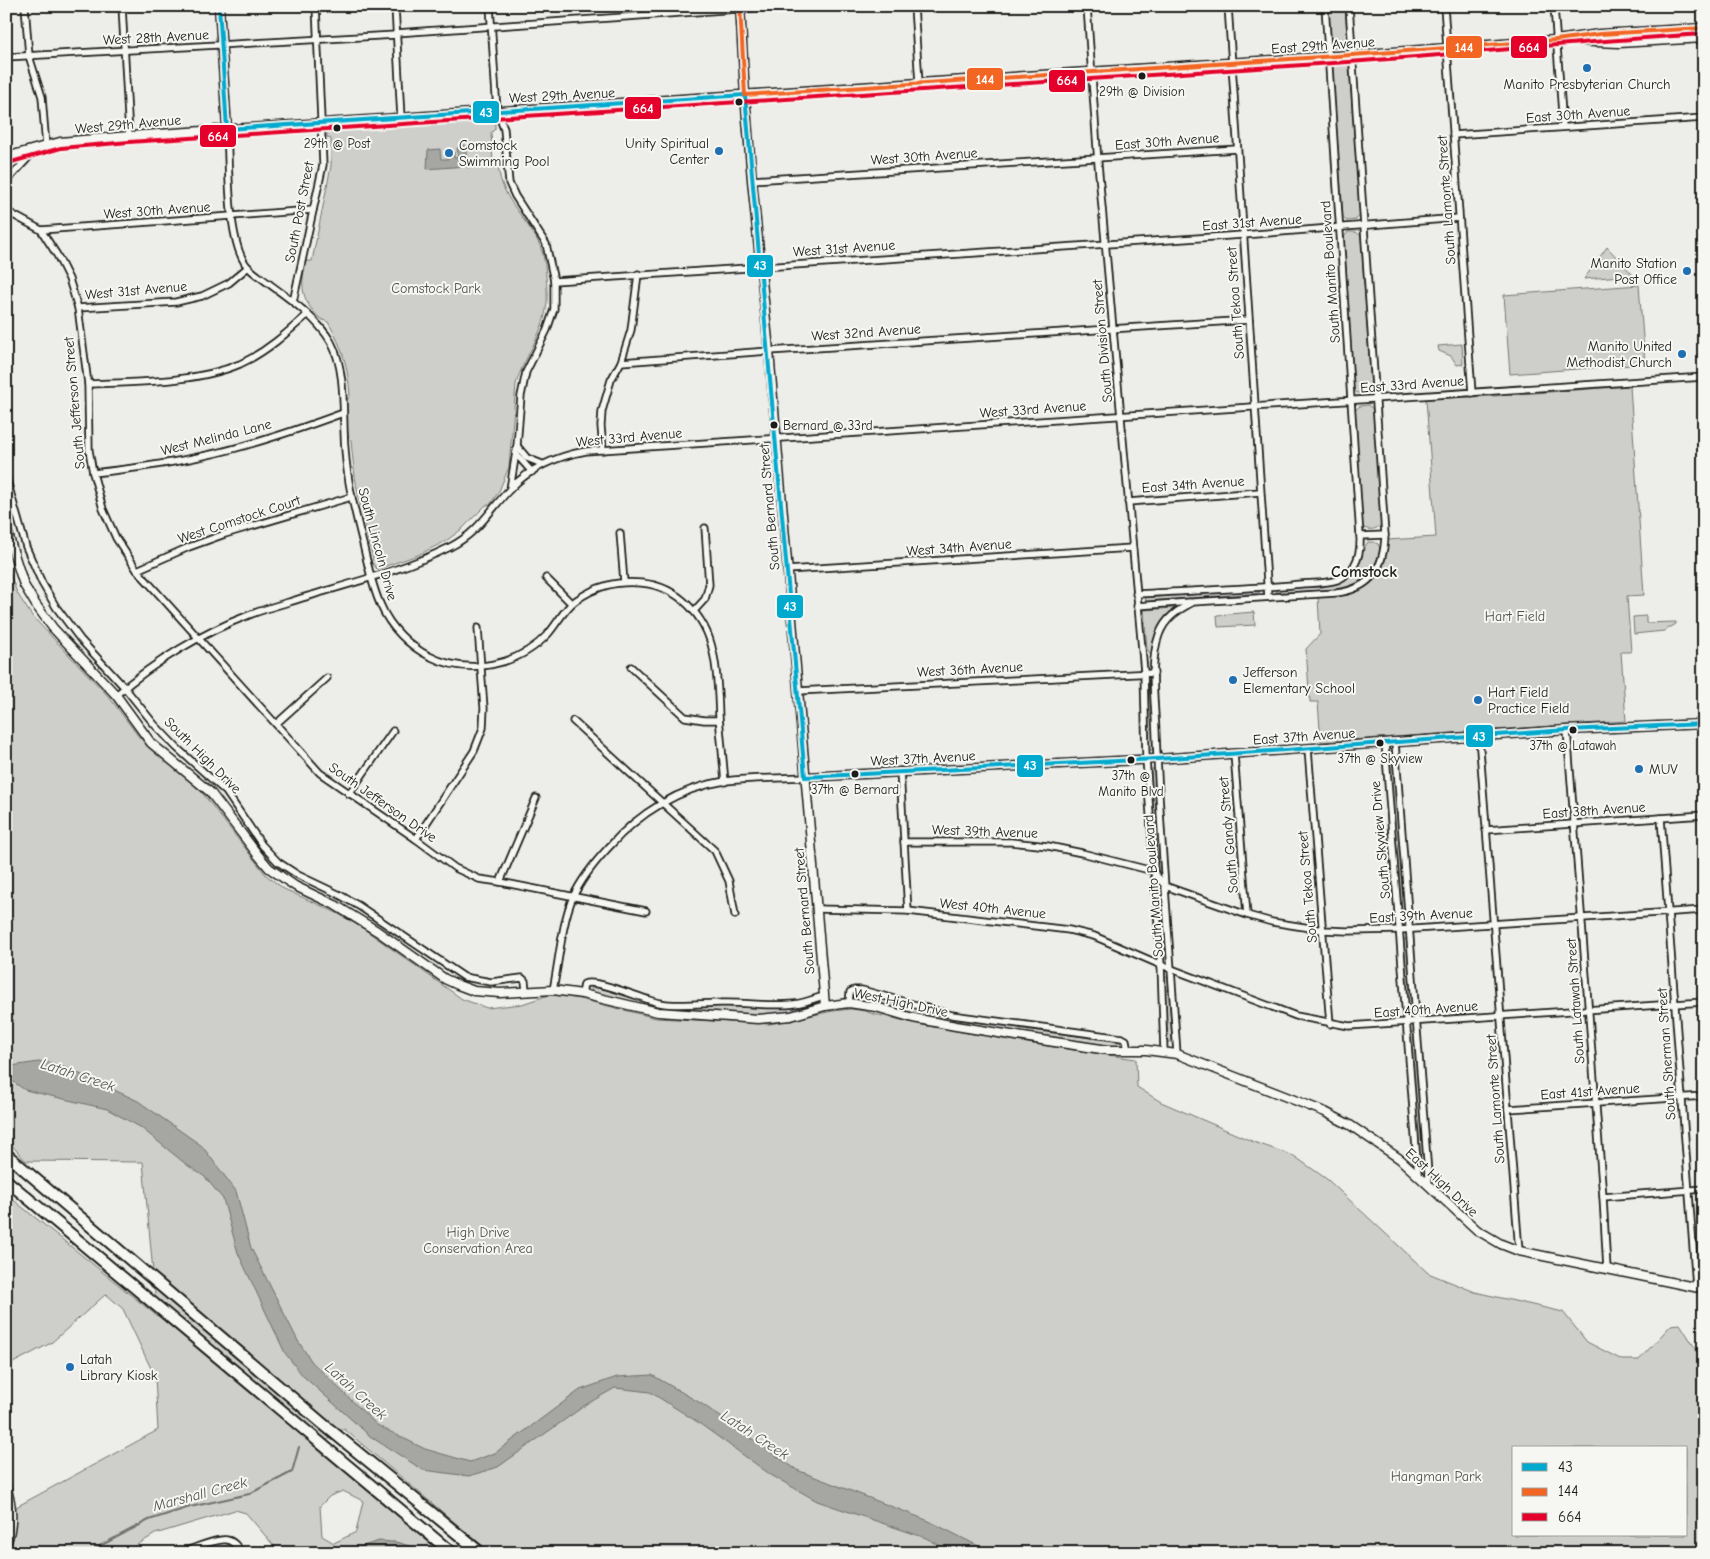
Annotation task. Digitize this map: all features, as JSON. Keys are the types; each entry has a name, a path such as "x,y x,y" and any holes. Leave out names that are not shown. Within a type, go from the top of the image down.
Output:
{"highway":[{"path":"6,1154 324,1424 480,1553"},
{"path":"6,1180 452,1553"}],"main road":[{"path":"219,6 226,129"},
{"name":"South Bernard Street","path":"740,8 759,266 776,438 825,1006"},
{"name":"East 29th Avenue","path":"1091,73 1556,40 1600,34 1704,28"},
{"name":"East 29th Avenue","path":"1556,40 1619,43 1704,38"},
{"name":"West 29th Avenue","path":"6,157 60,142 130,136 1091,73"},
{"name":"South High Drive","path":"6,526 12,551 24,584 53,628 116,696 151,743 210,792 269,868 295,886 335,905 377,931 445,979 474,991 500,993"},
{"name":"East 37th Avenue","path":"1146,759 1567,730 1704,724"},
{"name":"West 37th Avenue","path":"805,777 1146,759"},
{"name":"West High Drive","path":"500,993 526,990 553,990 582,994 658,1012 749,1018 783,1017 825,1006 849,1003 876,1007 913,1018 956,1026 1108,1050 1177,1054"},
{"name":"East High Drive","path":"1177,1054 1325,1112 1374,1139 1418,1175 1477,1230 1501,1244 1519,1251 1700,1288"},
{"path":"6,1488 11,1509 11,1524 6,1544"}],"street":[{"path":"6,182 29,157 46,146 42,97 28,56 25,6"},
{"path":"122,6 130,136"},
{"name":"South Post Street","path":"293,302 323,165 316,6"},
{"path":"395,6 401,118"},
{"path":"490,6 497,111 504,129 509,183 546,244 554,281 554,309 547,330 526,372 521,396 517,446 510,488"},
{"name":"West 28th Avenue","path":"6,57 318,40 781,6"},
{"path":"914,6 919,83"},
{"name":"South Division Street","path":"1087,6 1098,158 1144,672"},
{"name":"South Tekoa Street","path":"1228,6 1268,597"},
{"name":"South Manito Boulevard","path":"1136,594 1267,587 1337,580 1346,575 1357,562 1361,547 1324,6"},
{"name":"South Manito Boulevard","path":"1177,1054 1157,759 1154,673 1158,636 1175,612 1193,602 1346,592 1363,585 1375,573 1382,559 1385,535 1349,6"},
{"name":"South Lamonte Street","path":"1444,6 1472,393"},
{"path":"1554,6 1563,127"},
{"name":"East 30th Avenue","path":"1454,134 1704,118"},
{"name":"South Lincoln Drive","path":"226,129 233,234 238,249 248,267 308,314 331,342 341,372 345,450 351,497 371,576 382,608 401,636 427,656 453,666 480,667 508,661 529,650 546,636 571,603 606,584 624,582 651,584 665,588 694,611 706,629 713,650 725,782"},
{"name":"East 30th Avenue","path":"1098,158 1237,149"},
{"name":"West 30th Avenue","path":"752,180 1098,158"},
{"name":"West 30th Avenue","path":"41,230 314,210"},
{"path":"6,211 41,230"},
{"name":"East 31st Avenue","path":"1106,244 1459,218"},
{"name":"South Jefferson Street","path":"41,230 69,279 78,308 88,384 89,442 93,473 102,509 116,538 137,570 197,639"},
{"name":"West 31st Avenue","path":"554,281 1106,244"},
{"name":"West 31st Avenue","path":"78,308 176,302 202,296 229,283 248,267"},
{"path":"603,450 602,411 611,380 621,362 631,330 638,274"},
{"path":"88,384 168,379 209,374 240,363 276,343 308,314"},
{"name":"West 32nd Avenue","path":"621,362 1249,320"},
{"name":"East 33rd Avenue","path":"1121,416 1704,377"},
{"name":"West Melinda Lane","path":"93,473 149,466 204,456 300,429 343,413"},
{"name":"West 33rd Avenue","path":"116,696 197,639 249,614 420,562 453,545 473,531 490,514 510,488 542,464 571,454 776,438 1121,416"},
{"path":"517,446 527,458 542,464"},
{"path":"516,454 532,472"},
{"name":"South High Drive","path":"6,478 26,547 42,583 56,607 80,639 125,688 154,724 177,748 226,792 262,845 278,862 298,875 359,906 464,977 491,982 522,978 525,981 526,990"},
{"name":"East 34th Avenue","path":"1128,502 1260,492"},
{"name":"West Comstock Court","path":"137,570 189,547 225,534 351,497"},
{"path":"694,611 705,599 709,585 705,528"},
{"path":"620,533 624,582"},
{"path":"1360,536 1385,535"},
{"path":"12,551 26,547"},
{"name":"West 34th Avenue","path":"787,570 1132,548"},
{"path":"546,578 571,603"},
{"path":"1137,606 1193,602"},
{"path":"416,840 474,751 484,728 478,628"},
{"name":"South Jefferson Drive","path":"197,639 320,773 455,868 479,879 646,911"},
{"path":"631,667 686,717 719,720"},
{"name":"South Manito Boulevard","path":"1144,672 1146,759 1161,965 1164,1052"},
{"name":"West 36th Avenue","path":"798,691 1144,672 1154,673"},
{"path":"276,724 328,678"},
{"path":"573,721 715,851 729,881 735,916"},
{"name":"South Latawah Street","path":"1567,730 1607,1269"},
{"path":"349,794 393,731"},
{"name":"South Lamonte Street","path":"1479,737 1519,1251"},
{"name":"South Skyview Drive","path":"1395,742 1429,1186"},
{"name":"South Skyview Drive","path":"1385,743 1418,1175"},
{"name":"South Tekoa Street","path":"1308,749 1330,1024"},
{"name":"South Gandy Street","path":"1234,754 1246,915"},
{"path":"900,771 908,911"},
{"name":"West 37th Avenue","path":"553,990 565,928 574,896 597,860 624,830 662,802 687,791 725,782 805,777"},
{"path":"500,882 536,798"},
{"name":"East 38th Avenue","path":"1486,830 1704,815"},
{"name":"South Sherman Street","path":"1661,818 1682,1097 1700,1288"},
{"name":"West 39th Avenue","path":"904,842 1011,842 1048,846 1153,871"},
{"path":"1153,871 1165,886"},
{"name":"East 39th Avenue","path":"1165,886 1246,915 1272,922 1323,930 1399,930 1704,910"},
{"name":"West 40th Avenue","path":"816,910 908,911 1069,930 1094,936 1161,965"},
{"name":"East 40th Avenue","path":"1161,965 1296,1016 1330,1024 1349,1026 1704,1002"},
{"path":"582,994 584,984 587,982 663,1004 725,1002 767,1005 794,1004 823,996"},
{"name":"West High Drive","path":"849,1003 849,993 851,991 874,992 966,1018 1122,1038 1126,1040 1128,1050"},
{"name":"East 41st Avenue","path":"1508,1109 1704,1096"},
{"path":"1603,1197 1704,1189"},
{"path":"181,1553 227,1540 234,1544 242,1553"}],"green space":[{"path":"1328,6 1345,6 1348,45 1345,47 1334,48 1332,46"},
{"path":"1349,64 1360,215 1356,220 1347,221 1343,218 1332,65"},
{"name":"Comstock Park","path":"491,119 495,124 495,129 491,133 493,163 498,163 499,174 506,192 539,243 544,259 547,284 544,320 516,384 509,467 499,491 490,505 486,505 462,529 446,541 418,555 377,569 371,562 373,558 359,500 351,440 348,437 345,402 350,396 344,358 328,322 320,318 313,311 306,299 303,288 305,263 312,261 331,166 331,139 327,137 327,131 333,129"},
{"path":"1348,232 1356,232 1361,236 1371,387 1366,392 1357,393 1353,389 1344,237"},
{"path":"1607,247 1633,275 1584,279"},
{"path":"1639,285 1645,364 1510,374 1504,295"},
{"path":"1462,344 1463,364 1457,365 1451,356 1439,351 1438,346"},
{"name":"Hart Field","path":"1630,386 1644,595 1627,596 1631,652 1621,652 1626,721 1321,742 1318,702 1310,702 1306,649 1320,634 1318,597 1345,593 1366,585 1381,568 1387,540 1436,537 1426,399"},
{"path":"1368,405 1373,409 1382,524 1375,529 1362,527 1354,411 1360,406"},
{"path":"1368,542 1378,544 1380,548 1379,555 1370,571 1356,583 1338,589 1276,592 1277,589 1320,586 1341,580 1357,567"},
{"name":"High Drive Conservation Area","path":"6,562 17,593 32,616 109,697 139,737 200,790 266,875 284,889 337,913 364,929 462,999 487,1008 522,1004 549,995 568,996 656,1018 770,1024 851,1009 969,1033 1136,1059 1137,1087 1161,1102 1254,1142 1294,1156 1328,1180 1428,1273 1475,1292 1563,1312 1587,1342 1622,1360 1639,1360 1671,1325 1680,1324 1699,1354 1704,1356 1704,1553 491,1553 344,1429 316,1448 442,1553 419,1553 413,1547 395,1542 354,1548 341,1553 280,1553 246,1513 235,1510 155,1534 124,1553 6,1553 14,1530 16,1507 158,1430 155,1377 123,1309 106,1294 51,1343 11,1364 6,1356 6,1194 157,1316 143,1162 26,1161 6,1139","holes":["343,1491 363,1501 356,1532 334,1543 322,1536 320,1506 330,1496"]},
{"path":"1259,590 1259,593 1146,601 1145,598"},
{"path":"1174,608 1168,613 1157,629 1151,656 1147,649 1144,610"},
{"path":"1254,612 1255,625 1218,627 1217,615"},
{"path":"1646,616 1646,623 1676,622 1676,624 1664,631 1634,634 1633,617"},
{"path":"1148,680 1152,680 1153,750 1149,750"},
{"path":"1388,753 1393,753 1406,920 1401,920"},
{"path":"1151,769 1155,769 1160,862 1156,862"},
{"path":"1158,892 1163,892 1167,952 1162,951"},
{"path":"1403,939 1407,939 1413,1012 1408,1013"},
{"path":"1164,977 1168,977 1172,1042 1168,1042"},
{"path":"592,985 661,1007 732,1006 782,1008 812,1004 789,1013 777,1015 673,1011 643,1007 620,1001 591,991"},
{"path":"858,993 876,995 954,1019 1121,1042 1121,1045 1112,1046 931,1018 876,1002 854,999"},
{"path":"1410,1032 1414,1032 1424,1155 1419,1155"}],"water":[{"path":"460,145 465,145 466,147 469,168 466,166 427,169 428,150 440,149 441,159 448,159 447,153 454,152 454,158 457,158 457,149"},
{"name":"Latah Creek","path":"46,1061 71,1070 138,1101 202,1146 236,1191 251,1248 298,1341 312,1362 377,1425 425,1449 470,1462 495,1453 580,1390 617,1377 652,1375 702,1404 797,1470 929,1521 992,1553 953,1553 926,1538 817,1501 771,1475 696,1421 650,1392 615,1388 587,1404 498,1467 469,1476 423,1470 371,1437 303,1376 285,1353 238,1253 223,1199 205,1177 140,1127 107,1109 25,1090 6,1077 6,1064 11,1066"},
{"path":"379,1541 405,1545 419,1553 341,1553"}],"waterway":[{"name":"Marshall Creek","path":"92,1553 98,1547 149,1520 190,1507 249,1494 292,1472 299,1447"}],"transit line":[{"name":"43","path":"219,6 227,129"},
{"name":"144","path":"740,6 745,95"},
{"name":"144","path":"745,95 1352,55 1556,40 1600,34 1704,28"},
{"name":"664","path":"8,163 61,148 129,142 1348,62 1704,34"},
{"name":"43","path":"745,95 805,777"},
{"name":"43","path":"227,129 745,95"},
{"name":"43","path":"805,777 1157,759 1567,730 1704,724"}],"place":[{"name":"Manito Presbyterian Church","path":"1587,68"},
{"name":"29th @ Division","path":"1142,76"},
{"name":"29th @ Post","path":"337,128"},
{"name":"Unity Spiritual Center","path":"719,151"},
{"name":"Comstock Swimming Pool","path":"449,153"},
{"name":"Manito Station Post Office","path":"1687,271"},
{"name":"Manito United Methodist Church","path":"1682,354"},
{"name":"Bernard @ 33rd","path":"774,425"},
{"name":"Jefferson Elementary School","path":"1233,680"},
{"name":"Hart Field Practice Field","path":"1478,700"},
{"name":"37th @ Latawah","path":"1573,730"},
{"name":"37th @ Skyview","path":"1380,743"},
{"name":"37th @ Manito Blvd","path":"1131,760"},
{"name":"MUV","path":"1639,769"},
{"name":"37th @ Bernard","path":"855,774"},
{"name":"Latah Library Kiosk","path":"70,1367"}],"district":[{"name":"Comstock","path":"1364,571"}],"park label":[{"name":"Hangman Park","path":"1436,1476"}]}
